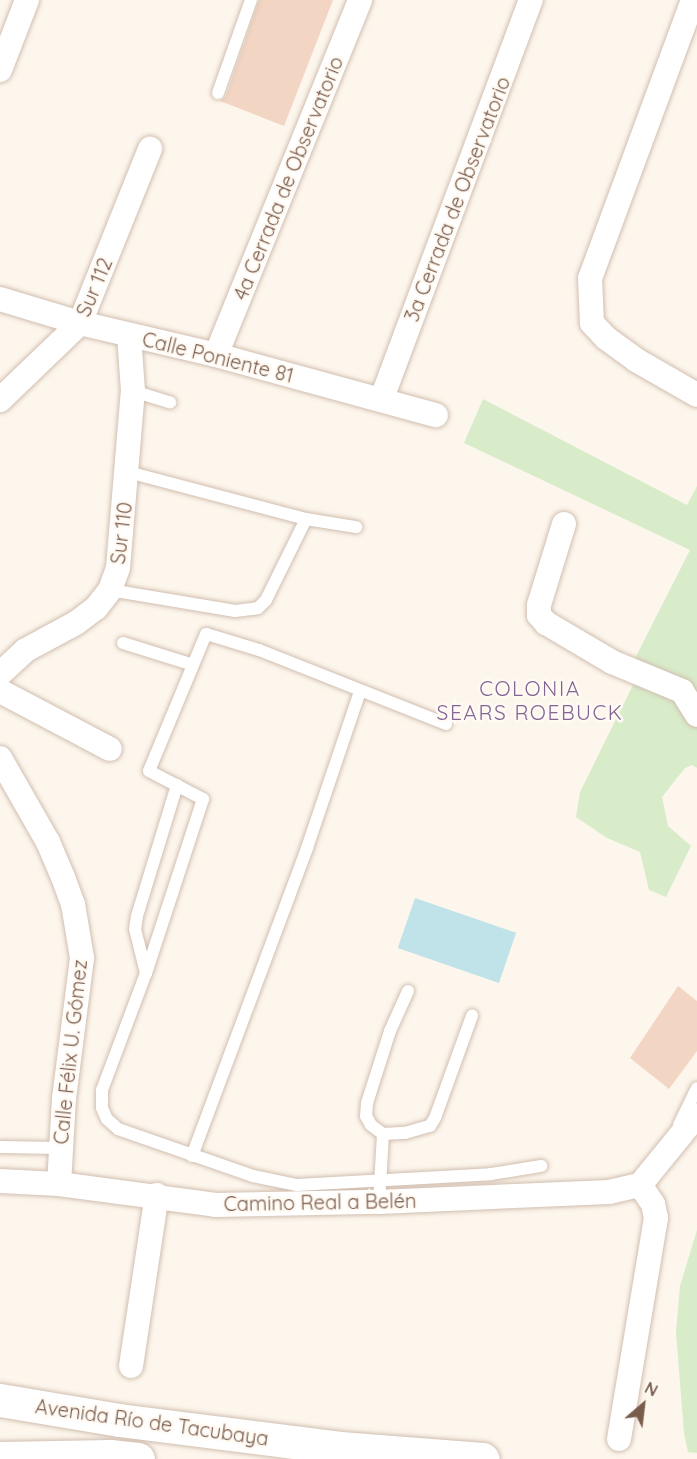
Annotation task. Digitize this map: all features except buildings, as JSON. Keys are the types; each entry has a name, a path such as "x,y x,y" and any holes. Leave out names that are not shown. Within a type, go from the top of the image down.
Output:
{"main road":[{"name":"Avenida Río de Tacubaya","path":"0,1400 98,1417 340,1448 483,1459"},
{"name":"Avenida Río de Tacubaya","path":"0,1458 110,1456 138,1459"}],"street":[{"path":"0,70 27,0"},
{"name":"4a Cerrada de Observatorio","path":"216,355 360,0"},
{"name":"3a Cerrada de Observatorio","path":"382,398 531,0"},
{"path":"693,0 590,278 592,323 606,338 636,360 697,395"},
{"name":"Sur 112","path":"0,400 80,323 150,149"},
{"name":"Calle Poniente 81","path":"0,299 80,323 216,355 382,398 436,415"},
{"name":"Sur 110","path":"0,674 26,650 76,623 96,608 110,590 118,568 128,471 133,391 129,334"},
{"path":"564,524 539,605 539,615 566,635 634,673 673,685 682,691 697,715"},
{"path":"0,691 110,749"},
{"name":"Calle Félix U. Gómez","path":"0,758 48,842 63,877 73,904 82,958 59,1148 59,1184"},
{"path":"619,1439 656,1218 652,1204 640,1185 670,1145 697,1115"},
{"name":"Camino Real a Belén","path":"0,1181 59,1184 157,1195 216,1205 379,1202 609,1192 640,1185"},
{"path":"131,1366 157,1195"}],"lane":[{"path":"219,93 252,0"},
{"path":"133,391 170,402"},
{"path":"128,471 158,482 306,519 356,526"},
{"path":"110,590 235,611 258,608 266,600 306,519"},
{"path":"446,724 360,692 259,650 206,634 149,771 203,799 146,973 102,1090 102,1108 107,1119 118,1129 253,1176 297,1185 380,1178 491,1173 541,1166"},
{"path":"123,643 193,665"},
{"path":"192,1156 307,848 360,692"},
{"path":"146,973 135,929 137,916 177,785"},
{"path":"408,991 390,1031 367,1103 366,1116 371,1125 383,1134 405,1133 430,1126 435,1118 472,1016"},
{"path":"670,1145 697,1088"},
{"path":"379,1202 383,1134"},
{"path":"0,1147 59,1148"}],"green space":[{"path":"483,399 687,505 697,486 697,768 692,765 685,768 662,797 668,826 691,846 666,897 649,890 640,852 607,838 576,817 580,792 635,681 626,676 690,550 464,443"},
{"path":"697,1230 697,1453 688,1452 684,1433 676,1333 680,1286"}],"water":[{"path":"415,898 516,933 499,983 398,948"}],"district":[{"name":"COLONIA SEARS ROEBUCK","path":"530,700"}]}
